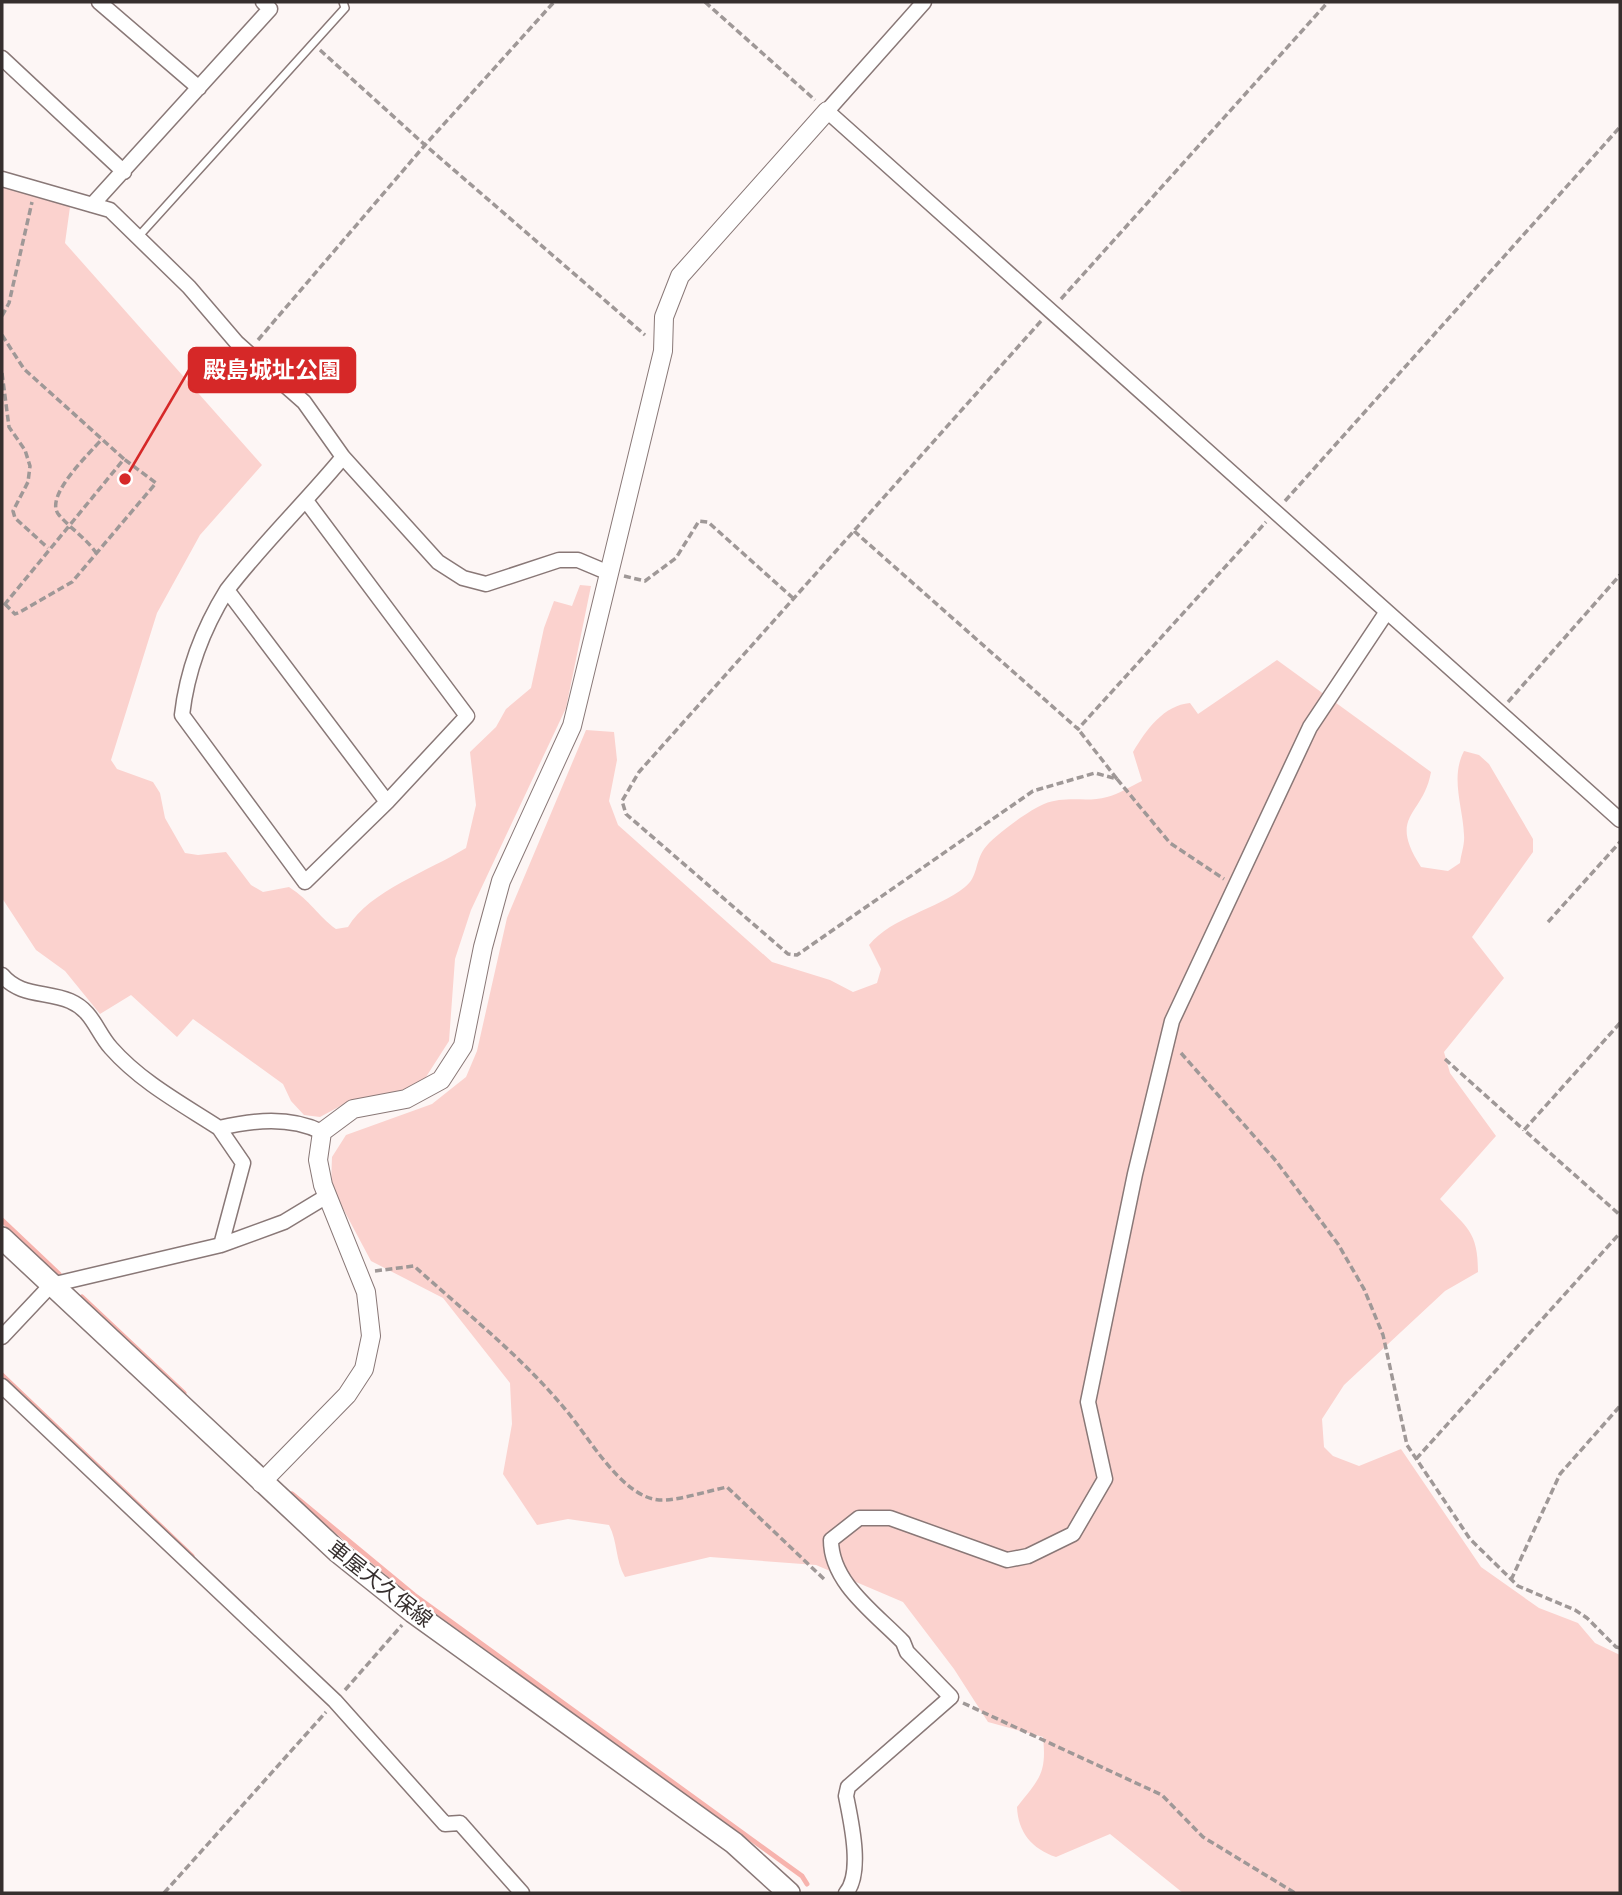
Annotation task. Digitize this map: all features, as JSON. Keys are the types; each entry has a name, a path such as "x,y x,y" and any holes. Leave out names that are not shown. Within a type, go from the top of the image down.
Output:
{"main road":[{"name":"車屋大久保線","path":"2,1238 261,1483 338,1552 413,1612 734,1843 789,1893"}],"street":[{"path":"100,2 199,89"},
{"path":"92,205 270,9 263,2"},
{"path":"261,1483 347,1395 364,1369 371,1336 366,1292 327,1196 318,1160 322,1132 353,1109 406,1099 441,1080 463,1046 483,947 501,881 572,726 663,351 664,317 680,276 924,2"},
{"path":"2,58 124,172"},
{"path":"827,111 1052,309 1386,613 1620,820"},
{"path":"2,179 110,210 246,349 304,402 342,457 438,562 463,578 486,584 558,560 578,560 609,573"},
{"path":"307,502 467,716 387,802 305,882 182,715 185,687 214,611 227,590 257,551 307,502 342,457"},
{"path":"227,590 387,802"},
{"path":"846,1893 851,1888 853,1859 857,1851 846,1796 848,1787 951,1698 907,1652 904,1642 845,1583 831,1558 831,1540 859,1518 890,1517 1007,1560 1046,1550 1073,1534 1104,1479 1088,1402 1135,1174 1172,1020 1310,727 1386,613"},
{"path":"2,975 18,988 68,1000 84,1009 97,1024 110,1047 153,1086 219,1128 243,1163 221,1245"},
{"path":"219,1128 276,1121 307,1125 322,1132"},
{"path":"2,1337 51,1285 221,1245 284,1222 327,1196"},
{"path":"2,1385 335,1701 445,1824 452,1823 522,1893"}],"lane":[{"path":"138,237 345,8 343,2"}],"path":[{"path":"246,349 263,336 425,145 554,2"},
{"path":"705,2 827,111"},
{"path":"1117,779 1095,773 1033,791 797,955 788,954 625,814 622,801 639,772 1328,2"},
{"path":"313,44 663,351"},
{"path":"1078,729 1620,127"},
{"path":"2,316 9,303 29,223 34,190"},
{"path":"2,335 24,369 124,459 156,483 72,582 15,614 3,602 124,459"},
{"path":"2,373 9,427 25,450 30,466 27,482 13,511 15,518 48,548"},
{"path":"97,554 86,538 57,513 56,496 102,439"},
{"path":"609,573 645,581 676,558 699,521 708,522 794,599"},
{"path":"854,531 1078,729 1171,843 1235,887"},
{"path":"1499,712 1620,575"},
{"path":"1548,922 1620,842"},
{"path":"1524,1130 1620,1023"},
{"path":"1167,1037 1276,1161 1338,1244 1364,1289 1383,1335 1407,1445 1470,1539 1517,1586 1575,1610 1620,1648"},
{"path":"1445,1059 1620,1215"},
{"path":"1416,1459 1620,1233"},
{"path":"359,1273 414,1266 511,1353 557,1399 606,1466 658,1500 727,1488 826,1581"},
{"path":"1511,1580 1560,1474 1620,1406"},
{"path":"164,1893 413,1612"},
{"path":"951,1698 1162,1795 1203,1837 1295,1893"}],"shaded area":[{"path":"2,184 70,207 65,243 262,465 200,535 157,613 111,760 117,769 153,782 160,793 165,818 185,853 198,855 226,852 251,885 263,892 289,887 336,929 348,927 358,914 385,892 466,848 476,805 470,752 496,727 506,709 531,688 544,628 554,601 572,606 580,585 591,586 566,708 471,910 455,959 449,1041 426,1077 408,1091 380,1100 344,1104 320,1117 304,1115 291,1101 283,1084 193,1019 177,1037 131,995 100,1014 65,971 36,950 2,898"},
{"path":"1277,660 1431,772 1427,787 1407,826 1411,850 1421,867 1448,871 1460,863 1464,838 1458,772 1464,751 1479,755 1489,764 1533,839 1533,852 1472,937 1504,978 1444,1052 1450,1073 1496,1136 1440,1199 1469,1231 1476,1247 1478,1272 1445,1291 1344,1385 1322,1419 1324,1447 1333,1456 1359,1466 1401,1449 1481,1567 1539,1608 1578,1623 1595,1643 1620,1655 1620,1893 1183,1893 1110,1834 1056,1857 1047,1854 1023,1832 1017,1807 1040,1775 1044,1760 1043,1737 988,1722 954,1669 903,1602 816,1565 710,1557 625,1577 609,1525 568,1519 537,1525 503,1474 512,1424 510,1383 443,1298 371,1261 331,1186 332,1157 346,1135 432,1104 466,1077 477,1051 507,918 586,730 614,732 617,760 609,801 618,825 772,962 830,980 853,992 877,983 881,969 869,945 890,927 965,887 972,879 984,849 1003,831 1029,812 1052,801 1107,797 1142,781 1133,752 1157,720 1172,708 1190,703 1198,714"}],"waterway":[{"path":"2,1220 59,1274"},
{"path":"82,1297 184,1393"},
{"path":"2,1375 192,1556"},
{"path":"292,1494 414,1595 802,1876 807,1884"}],"place":[{"name":"殿島城址公園","path":"125,479"}]}
